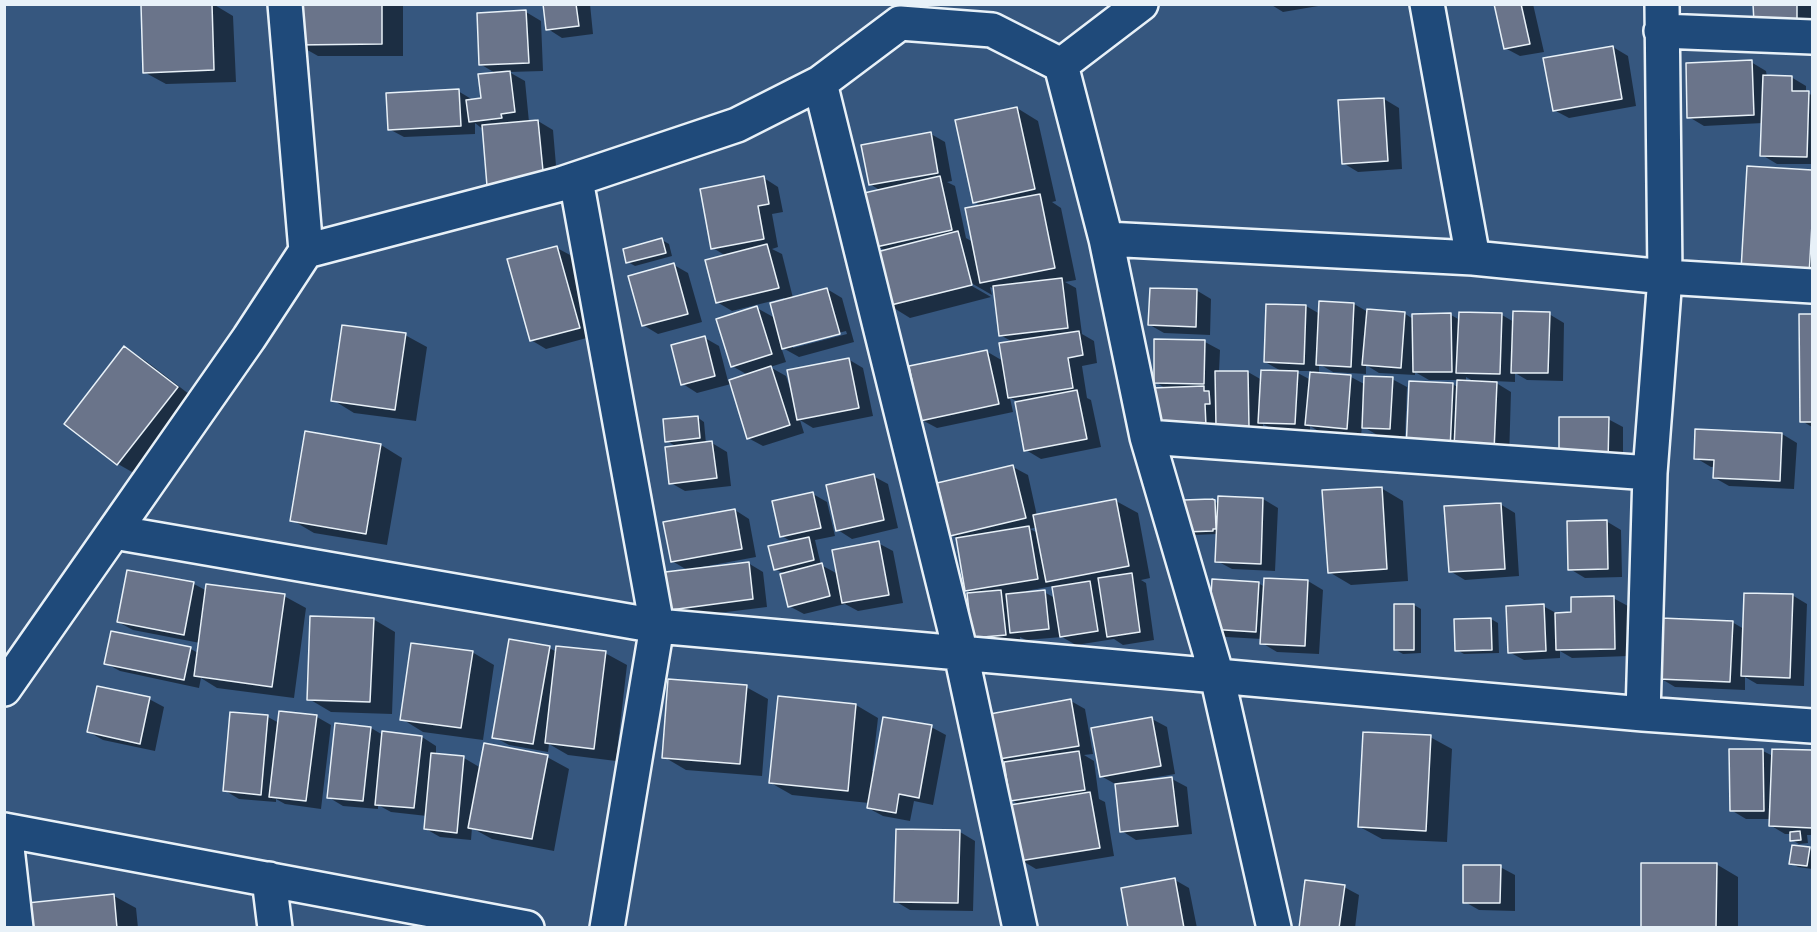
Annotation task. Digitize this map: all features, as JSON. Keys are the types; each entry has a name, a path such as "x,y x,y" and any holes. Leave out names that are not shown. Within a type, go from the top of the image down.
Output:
{"street":[{"path":"4,689 249,338 306,251 285,4"},
{"path":"1061,65 1141,4"},
{"path":"1427,4 1473,258"},
{"path":"1643,714 1650,473 1665,277 1661,18 1812,37"},
{"path":"306,251 576,180 737,125 820,83 900,23 992,30 1061,65 1106,239 1147,437 1217,676 1274,927"},
{"path":"820,83 961,654 1020,927"},
{"path":"576,180 657,627 607,927"},
{"path":"1106,239 1473,258 1665,277 1812,286"},
{"path":"1147,437 1650,473"},
{"path":"114,532 657,627 1643,714 1812,726"},
{"path":"16,927 5,830 269,879 426,918 527,927"},
{"path":"269,879 275,927"}],"building":[{"path":"212,4 214,70 143,73 141,5"},
{"path":"295,4 382,4 382,44 295,45"},
{"path":"543,4 576,4 579,26 546,30"},
{"path":"1494,4 1521,4 1530,44 1504,49"},
{"path":"1753,4 1797,4 1797,23 1754,23"},
{"path":"526,10 529,63 479,65 477,13"},
{"path":"1613,46 1622,99 1553,111 1543,58"},
{"path":"1752,60 1754,115 1687,118 1686,63"},
{"path":"510,71 515,112 501,114 502,118 469,122 466,100 481,98 478,74"},
{"path":"1763,75 1792,76 1792,91 1809,91 1807,157 1760,156"},
{"path":"459,89 461,126 388,130 386,93"},
{"path":"1384,98 1388,161 1342,164 1338,100"},
{"path":"1017,107 1035,189 973,203 955,120"},
{"path":"538,120 544,181 487,186 482,125"},
{"path":"931,132 938,173 869,185 861,145"},
{"path":"1747,166 1812,170 1809,275 1741,270"},
{"path":"764,176 769,204 758,206 764,239 711,249 700,189"},
{"path":"940,176 952,230 876,247 864,193"},
{"path":"1040,194 1055,268 980,283 965,208"},
{"path":"958,231 972,285 887,306 873,253"},
{"path":"662,238 666,253 626,263 623,249"},
{"path":"767,244 779,288 716,303 705,260"},
{"path":"557,246 580,328 530,341 507,259"},
{"path":"674,263 688,314 642,326 628,276"},
{"path":"1062,278 1068,328 999,336 993,286"},
{"path":"827,288 840,334 782,349 770,303"},
{"path":"1150,288 1197,289 1196,327 1148,325"},
{"path":"1319,301 1354,303 1351,367 1316,365"},
{"path":"1266,304 1306,305 1304,364 1264,362"},
{"path":"757,306 772,354 731,367 716,319"},
{"path":"1367,309 1405,312 1401,368 1362,365"},
{"path":"1513,311 1550,312 1548,373 1511,373"},
{"path":"1459,312 1502,313 1500,374 1456,373"},
{"path":"1451,313 1452,372 1413,372 1412,314"},
{"path":"1799,314 1812,314 1812,422 1800,422"},
{"path":"342,325 406,333 395,410 331,401"},
{"path":"1079,331 1083,355 1068,358 1073,388 1008,398 999,343"},
{"path":"705,336 715,376 681,385 671,345"},
{"path":"1154,339 1205,340 1204,384 1154,383"},
{"path":"124,346 178,387 117,465 64,424"},
{"path":"987,350 999,404 920,421 909,366"},
{"path":"849,358 859,408 797,420 787,370"},
{"path":"771,366 790,425 747,439 729,380"},
{"path":"1261,370 1298,371 1295,424 1258,423"},
{"path":"1215,371 1248,371 1249,427 1216,427"},
{"path":"1310,372 1351,375 1347,429 1305,425"},
{"path":"1364,376 1393,377 1390,429 1362,428"},
{"path":"1457,380 1497,382 1494,451 1454,449"},
{"path":"1409,381 1453,383 1450,451 1406,450"},
{"path":"1204,386 1204,391 1209,391 1210,404 1205,404 1206,426 1153,428 1152,388"},
{"path":"1077,390 1087,439 1024,451 1015,402"},
{"path":"698,416 700,438 665,442 663,419"},
{"path":"1559,417 1609,417 1608,462 1559,462"},
{"path":"1695,429 1782,433 1780,481 1713,478 1714,460 1694,459"},
{"path":"305,431 381,444 366,534 290,521"},
{"path":"712,441 717,478 669,484 665,447"},
{"path":"1013,465 1026,518 950,536 937,483"},
{"path":"874,474 884,520 836,531 826,485"},
{"path":"1382,487 1387,569 1328,573 1322,490"},
{"path":"813,492 821,528 780,537 772,501"},
{"path":"1218,496 1263,498 1261,564 1215,562"},
{"path":"1116,499 1129,566 1046,582 1033,515"},
{"path":"1183,500 1215,500 1216,529 1184,532"},
{"path":"1501,503 1505,569 1449,572 1444,506"},
{"path":"735,509 742,549 671,562 663,522"},
{"path":"1607,520 1608,569 1568,570 1567,521"},
{"path":"1029,526 1038,579 965,591 956,538"},
{"path":"809,537 814,560 774,570 768,546"},
{"path":"879,541 889,595 842,603 832,550"},
{"path":"749,562 753,599 670,610 665,572"},
{"path":"822,563 830,596 788,607 780,574"},
{"path":"127,570 194,582 184,635 117,622"},
{"path":"1132,573 1140,632 1107,637 1098,578"},
{"path":"1264,578 1308,580 1305,646 1260,644"},
{"path":"1212,579 1259,582 1256,632 1209,629"},
{"path":"1090,581 1098,631 1060,637 1052,587"},
{"path":"206,584 285,594 272,687 194,676"},
{"path":"1001,590 1006,635 972,638 967,593"},
{"path":"1045,590 1049,629 1010,633 1006,594"},
{"path":"1744,593 1793,594 1790,678 1741,676"},
{"path":"1614,596 1615,649 1556,650 1555,613 1571,612 1571,597"},
{"path":"1394,604 1414,604 1414,650 1394,650"},
{"path":"1544,604 1546,651 1508,653 1506,606"},
{"path":"310,616 374,618 370,702 307,700"},
{"path":"1491,618 1492,650 1455,651 1454,619"},
{"path":"1661,618 1733,621 1730,682 1658,679"},
{"path":"111,631 191,647 184,680 104,664"},
{"path":"509,639 550,646 533,744 492,738"},
{"path":"411,643 473,651 461,728 400,720"},
{"path":"556,646 606,651 594,749 545,743"},
{"path":"668,679 747,685 740,764 662,758"},
{"path":"97,686 150,697 140,744 87,732"},
{"path":"778,696 856,704 848,791 769,783"},
{"path":"1071,699 1079,746 999,759 990,714"},
{"path":"279,711 317,715 306,801 269,797"},
{"path":"230,712 268,715 261,795 223,791"},
{"path":"883,717 932,725 919,798 899,794 896,813 867,808"},
{"path":"1152,717 1161,766 1100,777 1091,728"},
{"path":"335,723 371,727 363,801 327,798"},
{"path":"382,731 422,736 414,808 375,805"},
{"path":"1363,732 1431,735 1426,831 1358,827"},
{"path":"484,743 548,755 532,839 468,828"},
{"path":"1729,749 1763,749 1764,811 1730,811"},
{"path":"1772,749 1812,750 1812,828 1769,826"},
{"path":"1079,751 1085,790 1010,801 1004,762"},
{"path":"431,753 464,756 457,833 424,829"},
{"path":"1172,777 1178,826 1120,832 1115,784"},
{"path":"1090,792 1100,848 1019,861 1010,805"},
{"path":"896,829 960,830 958,903 894,902"},
{"path":"1800,831 1801,840 1790,841 1790,832"},
{"path":"1792,845 1810,847 1807,866 1789,864"},
{"path":"1641,863 1717,863 1716,928 1641,928"},
{"path":"1463,865 1501,865 1500,903 1463,903"},
{"path":"1175,878 1184,928 1128,928 1121,888"},
{"path":"1305,880 1345,885 1339,928 1299,928"},
{"path":"114,894 117,928 29,928 27,903"}]}
